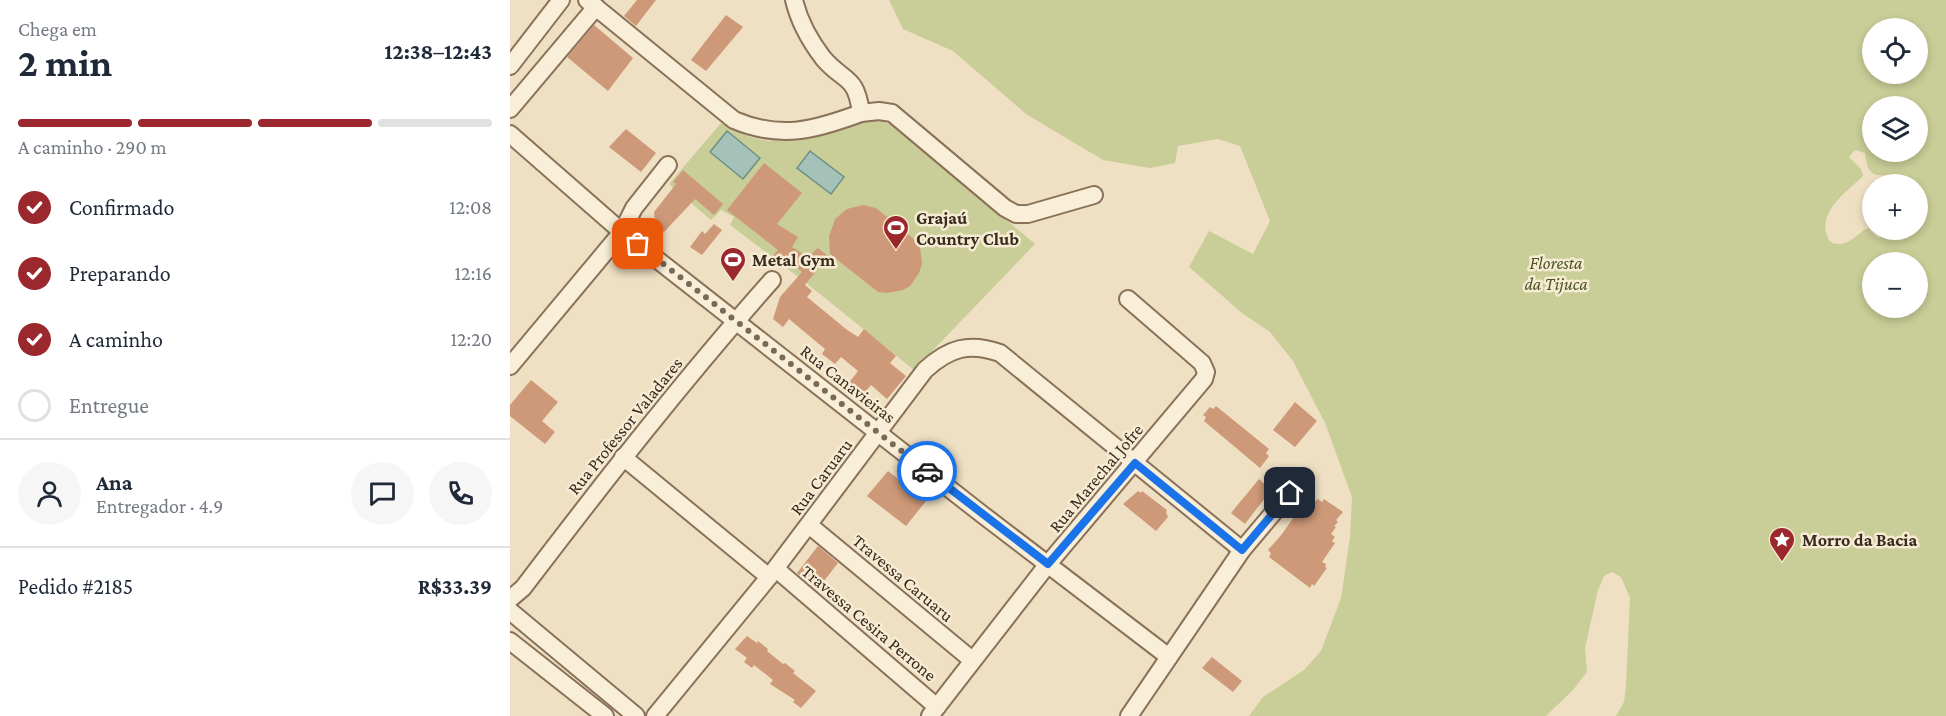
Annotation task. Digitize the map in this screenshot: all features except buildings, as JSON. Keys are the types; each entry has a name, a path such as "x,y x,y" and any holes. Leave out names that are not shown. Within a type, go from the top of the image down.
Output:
{"street":[{"path":"510,66 561,0"},
{"path":"794,0 810,40 825,60 851,82 858,92 861,113"},
{"path":"510,109 591,4 724,114 753,129 794,132 826,126 861,113 879,111 892,113 1005,208 1016,214 1028,214 1094,195"},
{"name":"Rua Canavieiras","path":"510,134 622,232 1169,657"},
{"path":"510,366 622,232 634,208 668,165"},
{"name":"Rua Professor Valadares","path":"511,613 523,588 623,457 772,280"},
{"name":"Rua Marechal Jofre","path":"933,711 1048,564 1204,380 1206,372 1202,363 1128,298"},
{"name":"Rua Caruaru","path":"655,716 810,525 925,370 938,358 965,348 976,347 1000,353 1242,550"},
{"name":"Travessa Cesira Perrone","path":"623,457 772,573 933,711"},
{"path":"1129,716 1242,550 1290,493"},
{"name":"Travessa Caruaru","path":"810,525 972,660"},
{"path":"511,613 636,716"},
{"path":"510,641 604,716"}],"green space":[{"name":"Floresta da Tijuca","path":"889,0 1946,0 1946,716 1616,716 1624,702 1626,686 1630,598 1621,577 1612,572 1604,576 1598,590 1585,648 1587,672 1573,690 1546,716 1249,716 1263,697 1304,670 1321,651 1341,598 1350,537 1352,497 1325,423 1293,361 1270,332 1242,313 1189,267 1209,231 1253,254 1270,221 1240,146 1218,139 1178,146 1175,163 1150,168 1103,160 1026,114 953,51 903,29","holes":["1862,96 1928,96 1928,162 1866,162 1874,174 1928,174 1928,240 1862,240 1862,231 1844,243 1836,244 1830,241 1825,228 1826,219 1835,203 1862,177 1861,169 1849,157 1855,150 1862,152"]},
{"name":"Grajaú Country Club","path":"871,118 893,125 1035,244 914,370 730,225 734,217 721,210 711,220 669,184 721,123 757,139 782,141 821,133"}],"water":[{"path":"727,131 760,158 743,179 710,152"},
{"path":"810,151 844,177 831,194 797,168"}],"way so far":[{"path":"638,244 927,471"}],"place":[{"name":"Grajaú Country Club","path":"896,251"},
{"name":"Metal Gym","path":"733,283"},
{"name":"Morro da Bacia","path":"1782,563"}],"route":[{"path":"927,471 1048,564 1135,463 1242,550 1290,493"}]}
